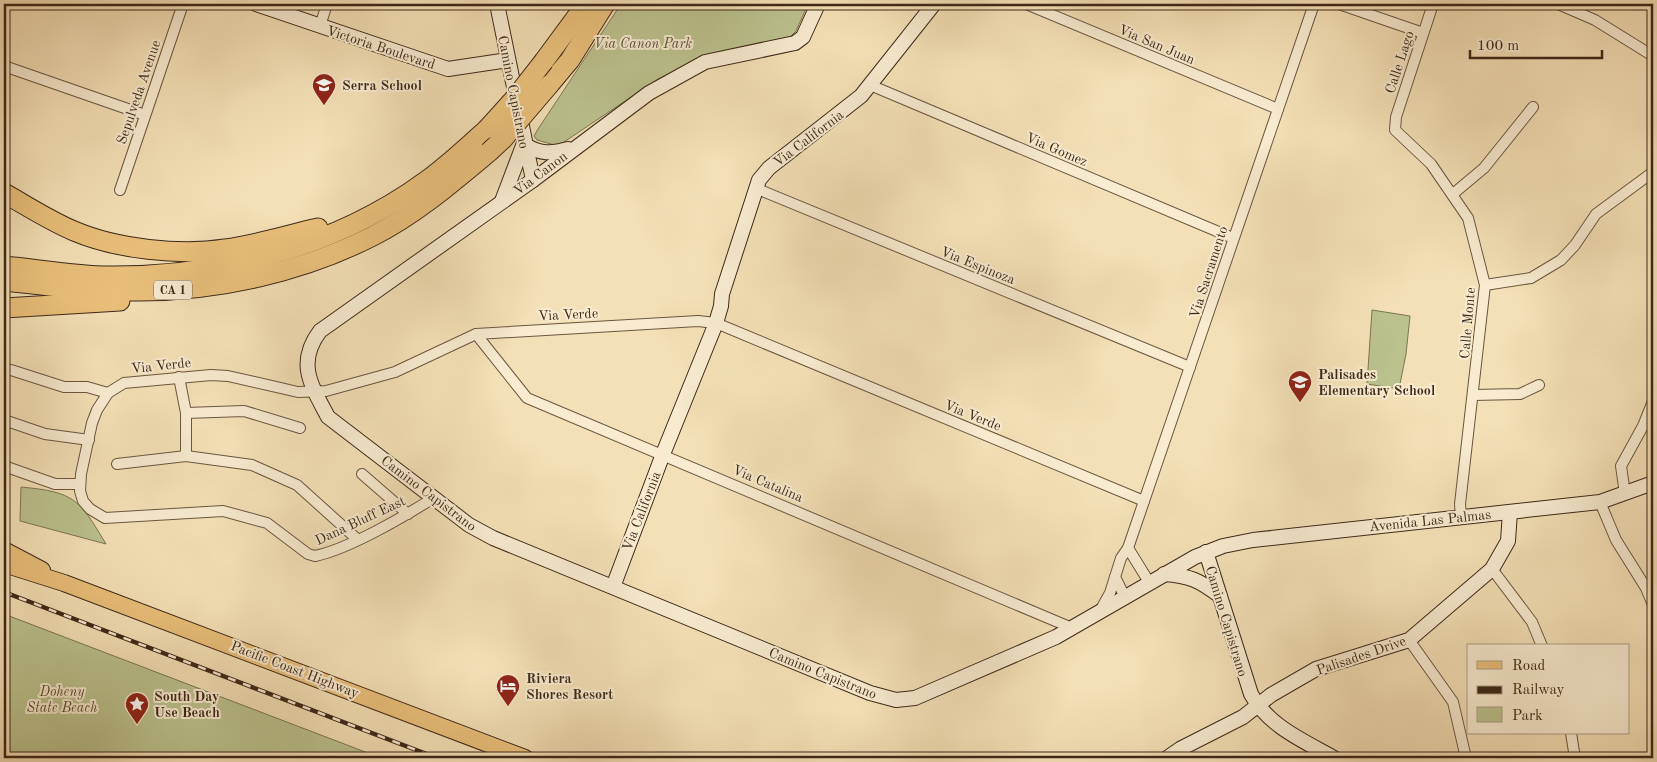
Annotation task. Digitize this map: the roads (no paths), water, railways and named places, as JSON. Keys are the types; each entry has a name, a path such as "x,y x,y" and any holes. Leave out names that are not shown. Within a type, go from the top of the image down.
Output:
{"highway":[{"path":"544,61 573,4"},
{"name":"CA 1","path":"4,266 107,276 168,274 219,268 272,255 368,216 426,181 487,129 515,98 586,4"},
{"name":"CA 1","path":"4,281 99,290 167,291 246,279 338,253 374,236 431,201 503,139 570,60 605,4"},
{"path":"4,193 76,232 114,243 149,249 186,251 224,249 368,216"},
{"path":"4,308 196,296 233,290 289,272 338,253"}],"main road":[{"name":"Victoria Boulevard","path":"256,4 448,69 508,60"},
{"name":"Camino Capistrano","path":"497,4 533,180"},
{"name":"Via Canon","path":"315,393 306,361 310,344 320,330 533,180 649,93 705,62 795,43 803,36 818,4"},
{"name":"Via California","path":"613,587 704,352 700,339 711,323 714,303 722,294 755,188 770,168 850,106 870,85 934,4"},
{"path":"502,202 525,144 536,151 551,154 576,146"},
{"name":"Camino Capistrano","path":"315,393 328,417 470,525 492,538 870,693 896,700 915,698 1056,637 1124,596 1206,552 1251,694 1257,706 1289,732 1334,758"},
{"name":"Avenida Las Palmas","path":"1206,552 1253,540 1600,502 1653,483"},
{"name":"Palisades Drive","path":"1167,758 1181,753 1243,717 1316,669 1409,640 1492,569 1504,553 1508,541 1510,512"},
{"path":"1213,575 1221,558 1232,544"},
{"name":"Pacific Coast Highway","path":"4,550 64,582"},
{"name":"Pacific Coast Highway","path":"4,564 64,582 525,758"},
{"path":"1163,574 1186,576 1199,581 1220,596"}],"street":[{"name":"Sepulveda Avenue","path":"120,190 183,4"},
{"path":"320,26 327,4"},
{"name":"Via San Juan","path":"1026,4 1278,109"},
{"name":"Via Sacramento","path":"1100,611 1110,593 1121,558 1128,548 1314,4"},
{"path":"1339,4 1423,34"},
{"name":"Calle Lago","path":"1395,130 1396,118 1433,4"},
{"path":"1558,4 1595,20 1653,56"},
{"path":"4,66 145,115"},
{"name":"Via Gomez","path":"870,85 1233,238"},
{"path":"1453,194 1484,168 1533,107"},
{"name":"Calle Monte","path":"1395,130 1431,164 1468,218 1485,285 1460,504 1461,517"},
{"path":"1485,285 1531,278 1561,260 1575,245 1596,214 1653,172"},
{"name":"Via Espinoza","path":"755,188 1190,367"},
{"name":"Via Verde","path":"108,393 115,387 136,380 228,376 298,392 315,393 367,381 395,372 476,334 664,322 711,323 1144,501"},
{"name":"Via Catalina","path":"476,334 527,398 1072,628"},
{"path":"4,466 55,484 80,484 95,417 108,393 87,387 64,387 11,370"},
{"path":"180,377 186,413 186,456"},
{"path":"1473,395 1520,394 1539,385"},
{"path":"1625,494 1621,466 1643,426 1653,401"},
{"path":"186,413 244,411 300,428"},
{"path":"4,420 45,434 89,440"},
{"path":"118,464 186,456 252,465 298,485 357,539"},
{"path":"362,474 408,514"},
{"name":"Dana Bluff East","path":"80,484 84,501 97,515 114,522 223,511 267,523 308,554 315,556 357,539 408,514 435,497"},
{"path":"1600,502 1616,540 1646,588 1653,605"},
{"path":"1128,548 1149,582"},
{"path":"1492,569 1532,622 1541,644"},
{"path":"1114,577 1124,596"},
{"path":"1409,640 1453,702 1466,758"},
{"path":"1571,734 1575,758"}],"water":[{"path":"4,751 38,758 4,758"}],"railway":[{"path":"4,592 437,758"}],"place":[{"name":"Serra School","path":"324,106"},
{"name":"Palisades Elementary School","path":"1300,403"},
{"name":"Riviera Shores Resort","path":"508,707"},
{"name":"South Day Use Beach","path":"137,725"}],"park label":[{"name":"Via Canon Park","path":"643,43"},
{"name":"Doheny State Beach","path":"62,700"}]}
